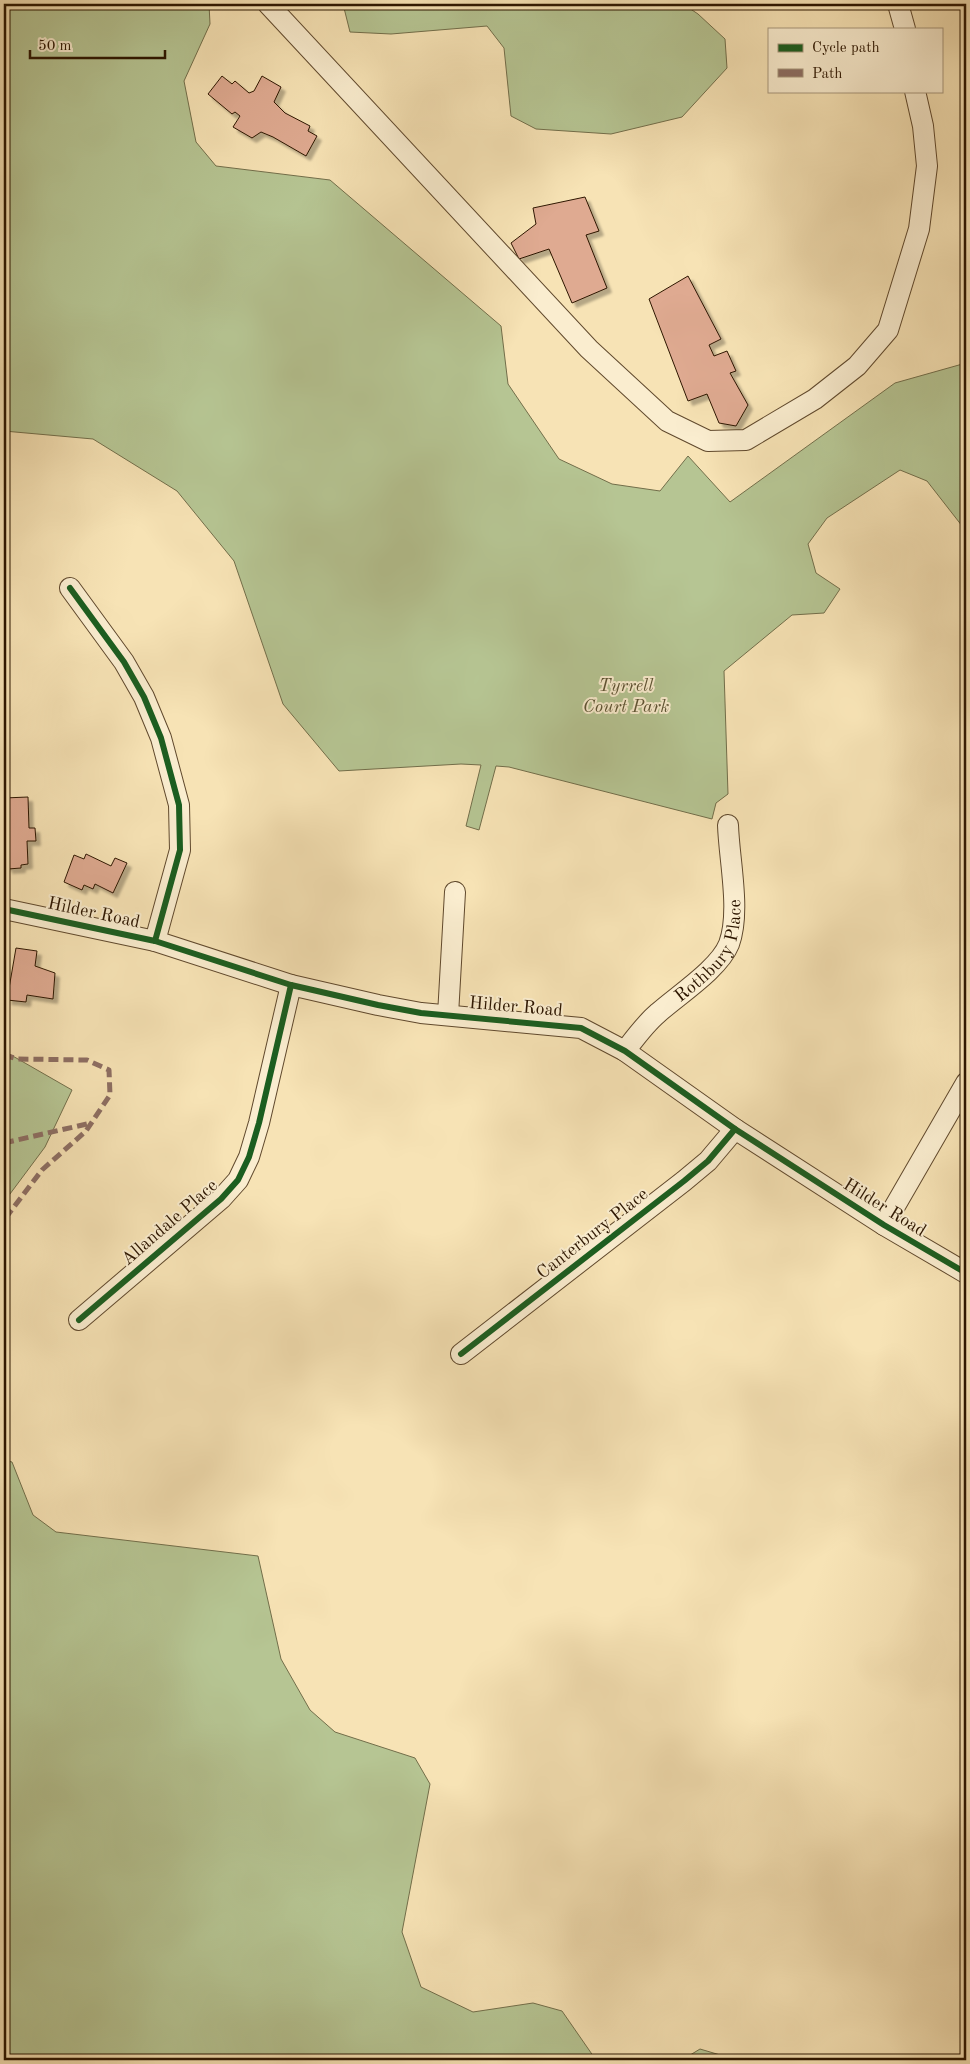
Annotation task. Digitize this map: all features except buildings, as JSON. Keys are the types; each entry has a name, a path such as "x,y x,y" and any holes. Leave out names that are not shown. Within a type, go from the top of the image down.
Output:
{"street":[{"path":"268,4 589,349 667,420 708,441 746,440 815,399 857,366 888,330 919,229 927,166 923,126 914,92"},
{"path":"898,4 905,28"},
{"path":"70,588 124,662 144,697 161,738 179,805 180,850 155,941"},
{"name":"Rothbury Place","path":"625,1051 656,1014 700,979 728,945 732,922 728,825"},
{"path":"448,1015 455,892"},
{"name":"Hilder Road","path":"4,909 155,941 291,985 378,1006 581,1028 625,1051 735,1129 884,1225 966,1274"},
{"name":"Allandale Place","path":"79,1320 216,1203 238,1180 249,1157 260,1123 291,985"},
{"path":"884,1225 966,1082"},
{"name":"Canterbury Place","path":"461,1354 696,1171 708,1161 735,1129"}],"green space":[{"name":"Tyrrell Court Park","path":"4,4 209,4 210,24 184,81 196,142 216,166 330,180 501,326 508,384 559,459 612,484 660,491 688,456 730,502 895,383 966,363 966,531 927,481 900,470 827,518 808,544 816,573 840,589 824,613 792,615 724,671 728,794 716,803 712,819 509,767 496,766 479,830 466,826 481,765 461,764 339,771 283,704 234,561 177,491 93,439 4,431"},
{"path":"343,4 683,4 698,14 725,39 727,68 682,117 611,134 536,129 511,116 504,48 487,26 391,34 350,32"},
{"path":"4,1051 72,1090 45,1147 4,1202"},
{"path":"4,1460 12,1462 33,1515 56,1532 258,1556 281,1659 310,1710 335,1732 415,1758 430,1784 402,1932 421,1987 473,2012 533,2003 562,2011 596,2060 4,2060"},
{"path":"700,2049 737,2060 682,2060"}],"marked path":[{"path":"4,1055 18,1059 87,1060 109,1070 110,1095 86,1131 42,1170 4,1220"},
{"path":"4,1143 91,1123"}],"cycle path":[{"path":"70,588 124,662 144,697 161,738 179,805 180,850 155,941"},
{"path":"4,909 155,941 291,985 378,1005 421,1013 581,1028 625,1051 735,1129 884,1225 966,1273"},
{"path":"79,1320 221,1199 238,1180 249,1157 259,1123 291,985"},
{"path":"461,1354 684,1181 708,1161 735,1129"}]}
